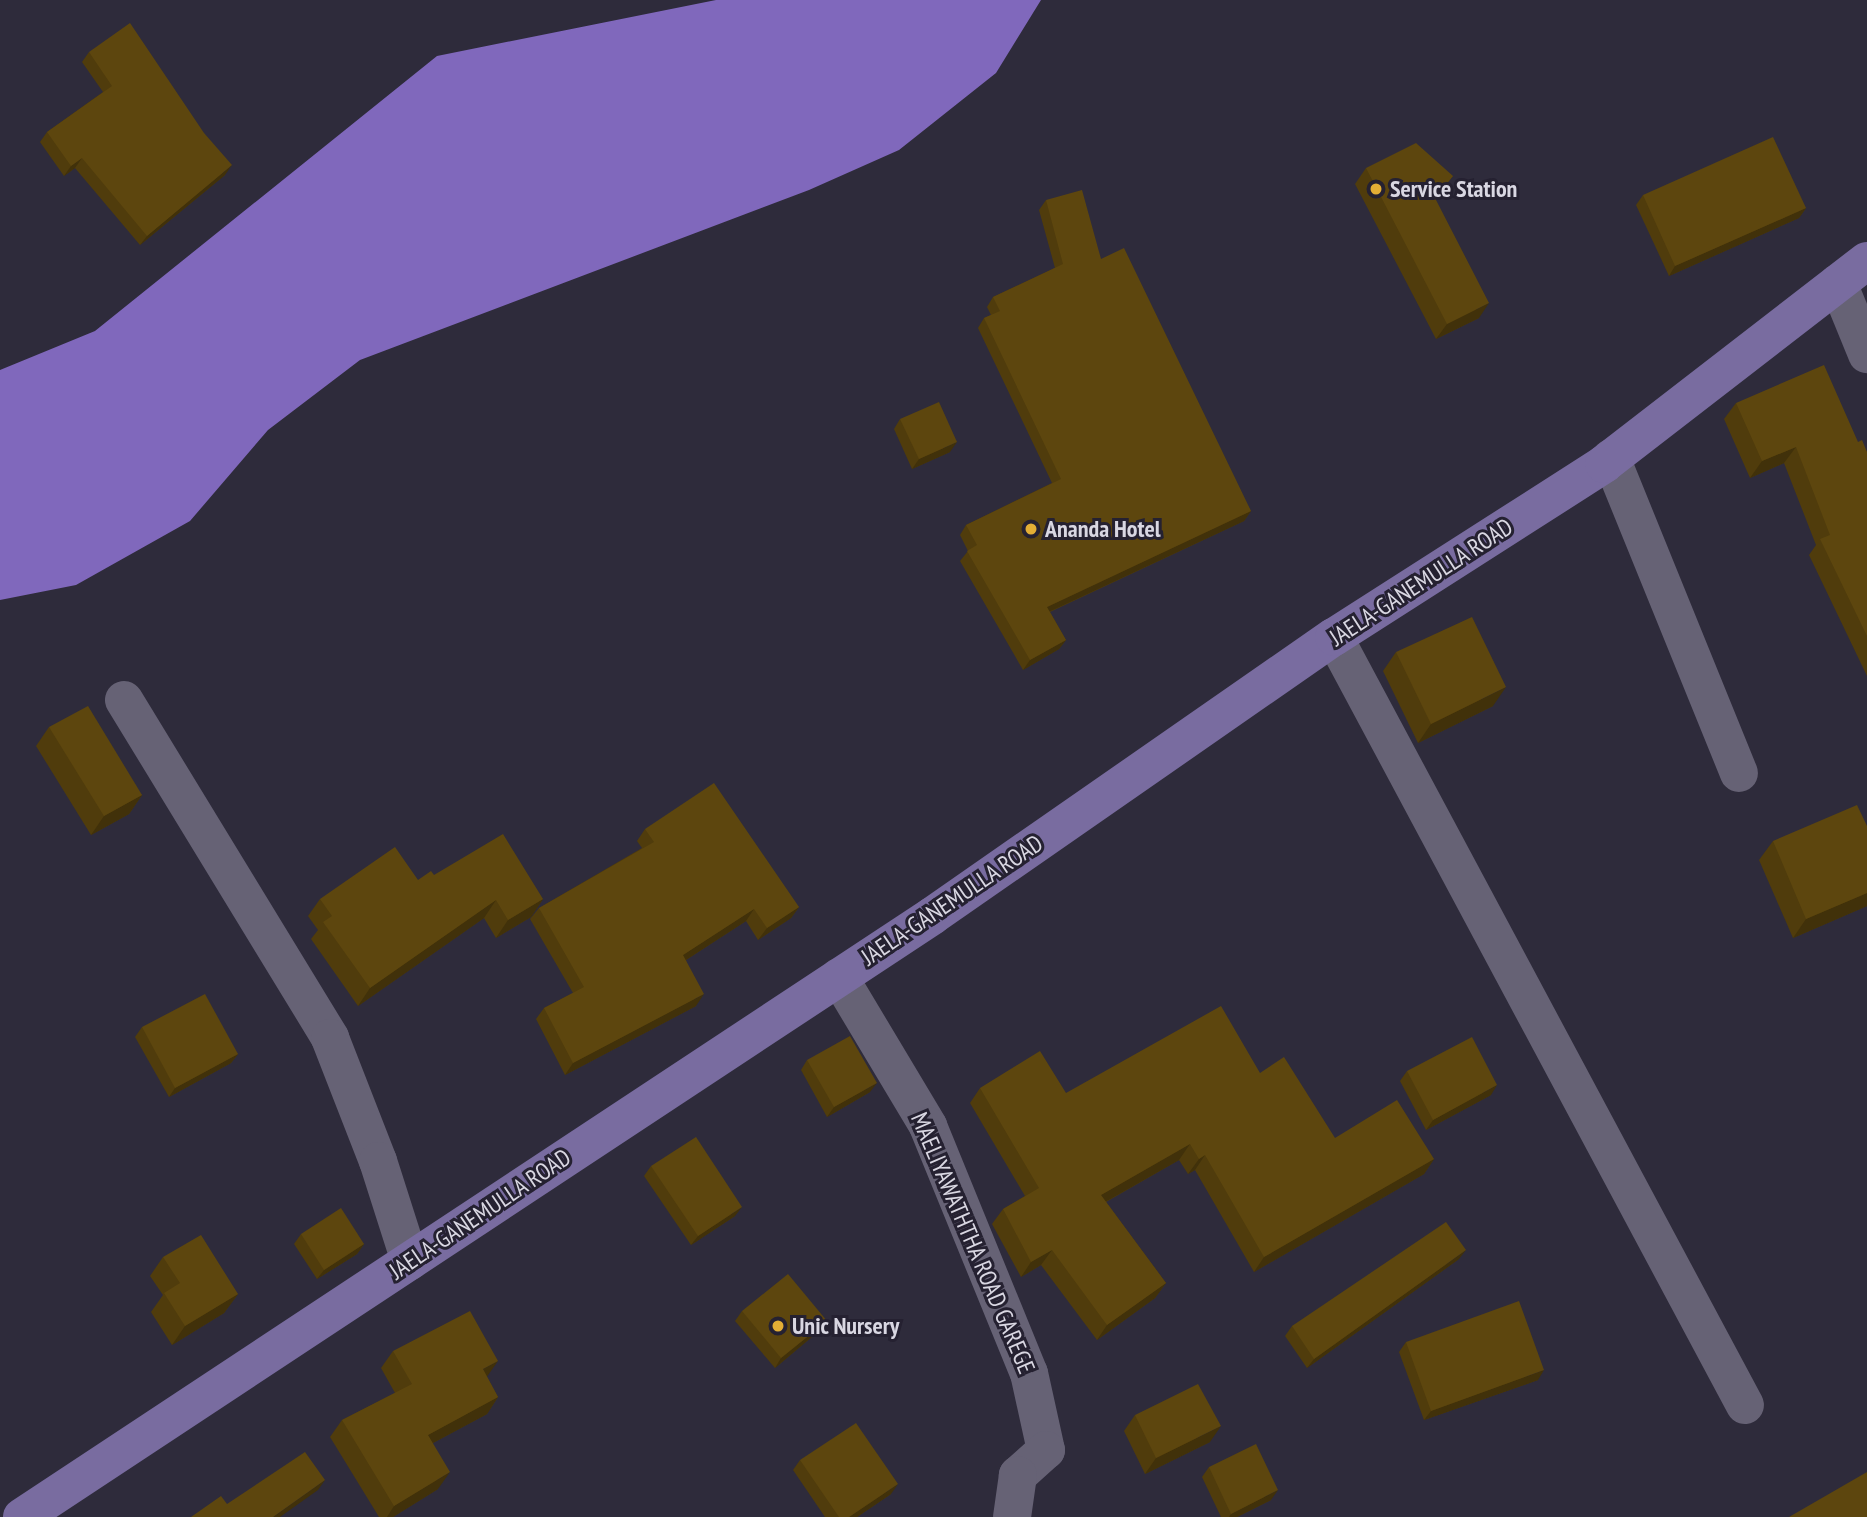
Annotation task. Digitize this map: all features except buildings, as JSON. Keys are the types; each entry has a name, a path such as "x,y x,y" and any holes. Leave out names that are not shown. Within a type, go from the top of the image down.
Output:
{"main road":[{"name":"JAELA-GANEMULLA ROAD","path":"22,1517 839,976 1335,637 1611,458 1852,272"}],"street":[{"path":"1852,272 1867,354"},
{"path":"1611,458 1739,773"},
{"path":"1335,637 1745,1405"},
{"path":"124,700 330,1038 378,1161 410,1261"},
{"name":"MAELIYAWATHTHA ROAD GAREGE","path":"839,976 928,1126 1030,1373 1046,1450 1018,1475 1012,1517"}],"shaded area":[{"path":"716,0 1041,0 996,73 899,150 809,190 360,360 268,430 190,521 76,585 0,600 0,370 95,331 437,56"}],"place":[{"name":"Service Station","path":"1376,189"},
{"name":"Ananda Hotel","path":"1031,529"},
{"name":"Unic Nursery","path":"778,1326"}]}
